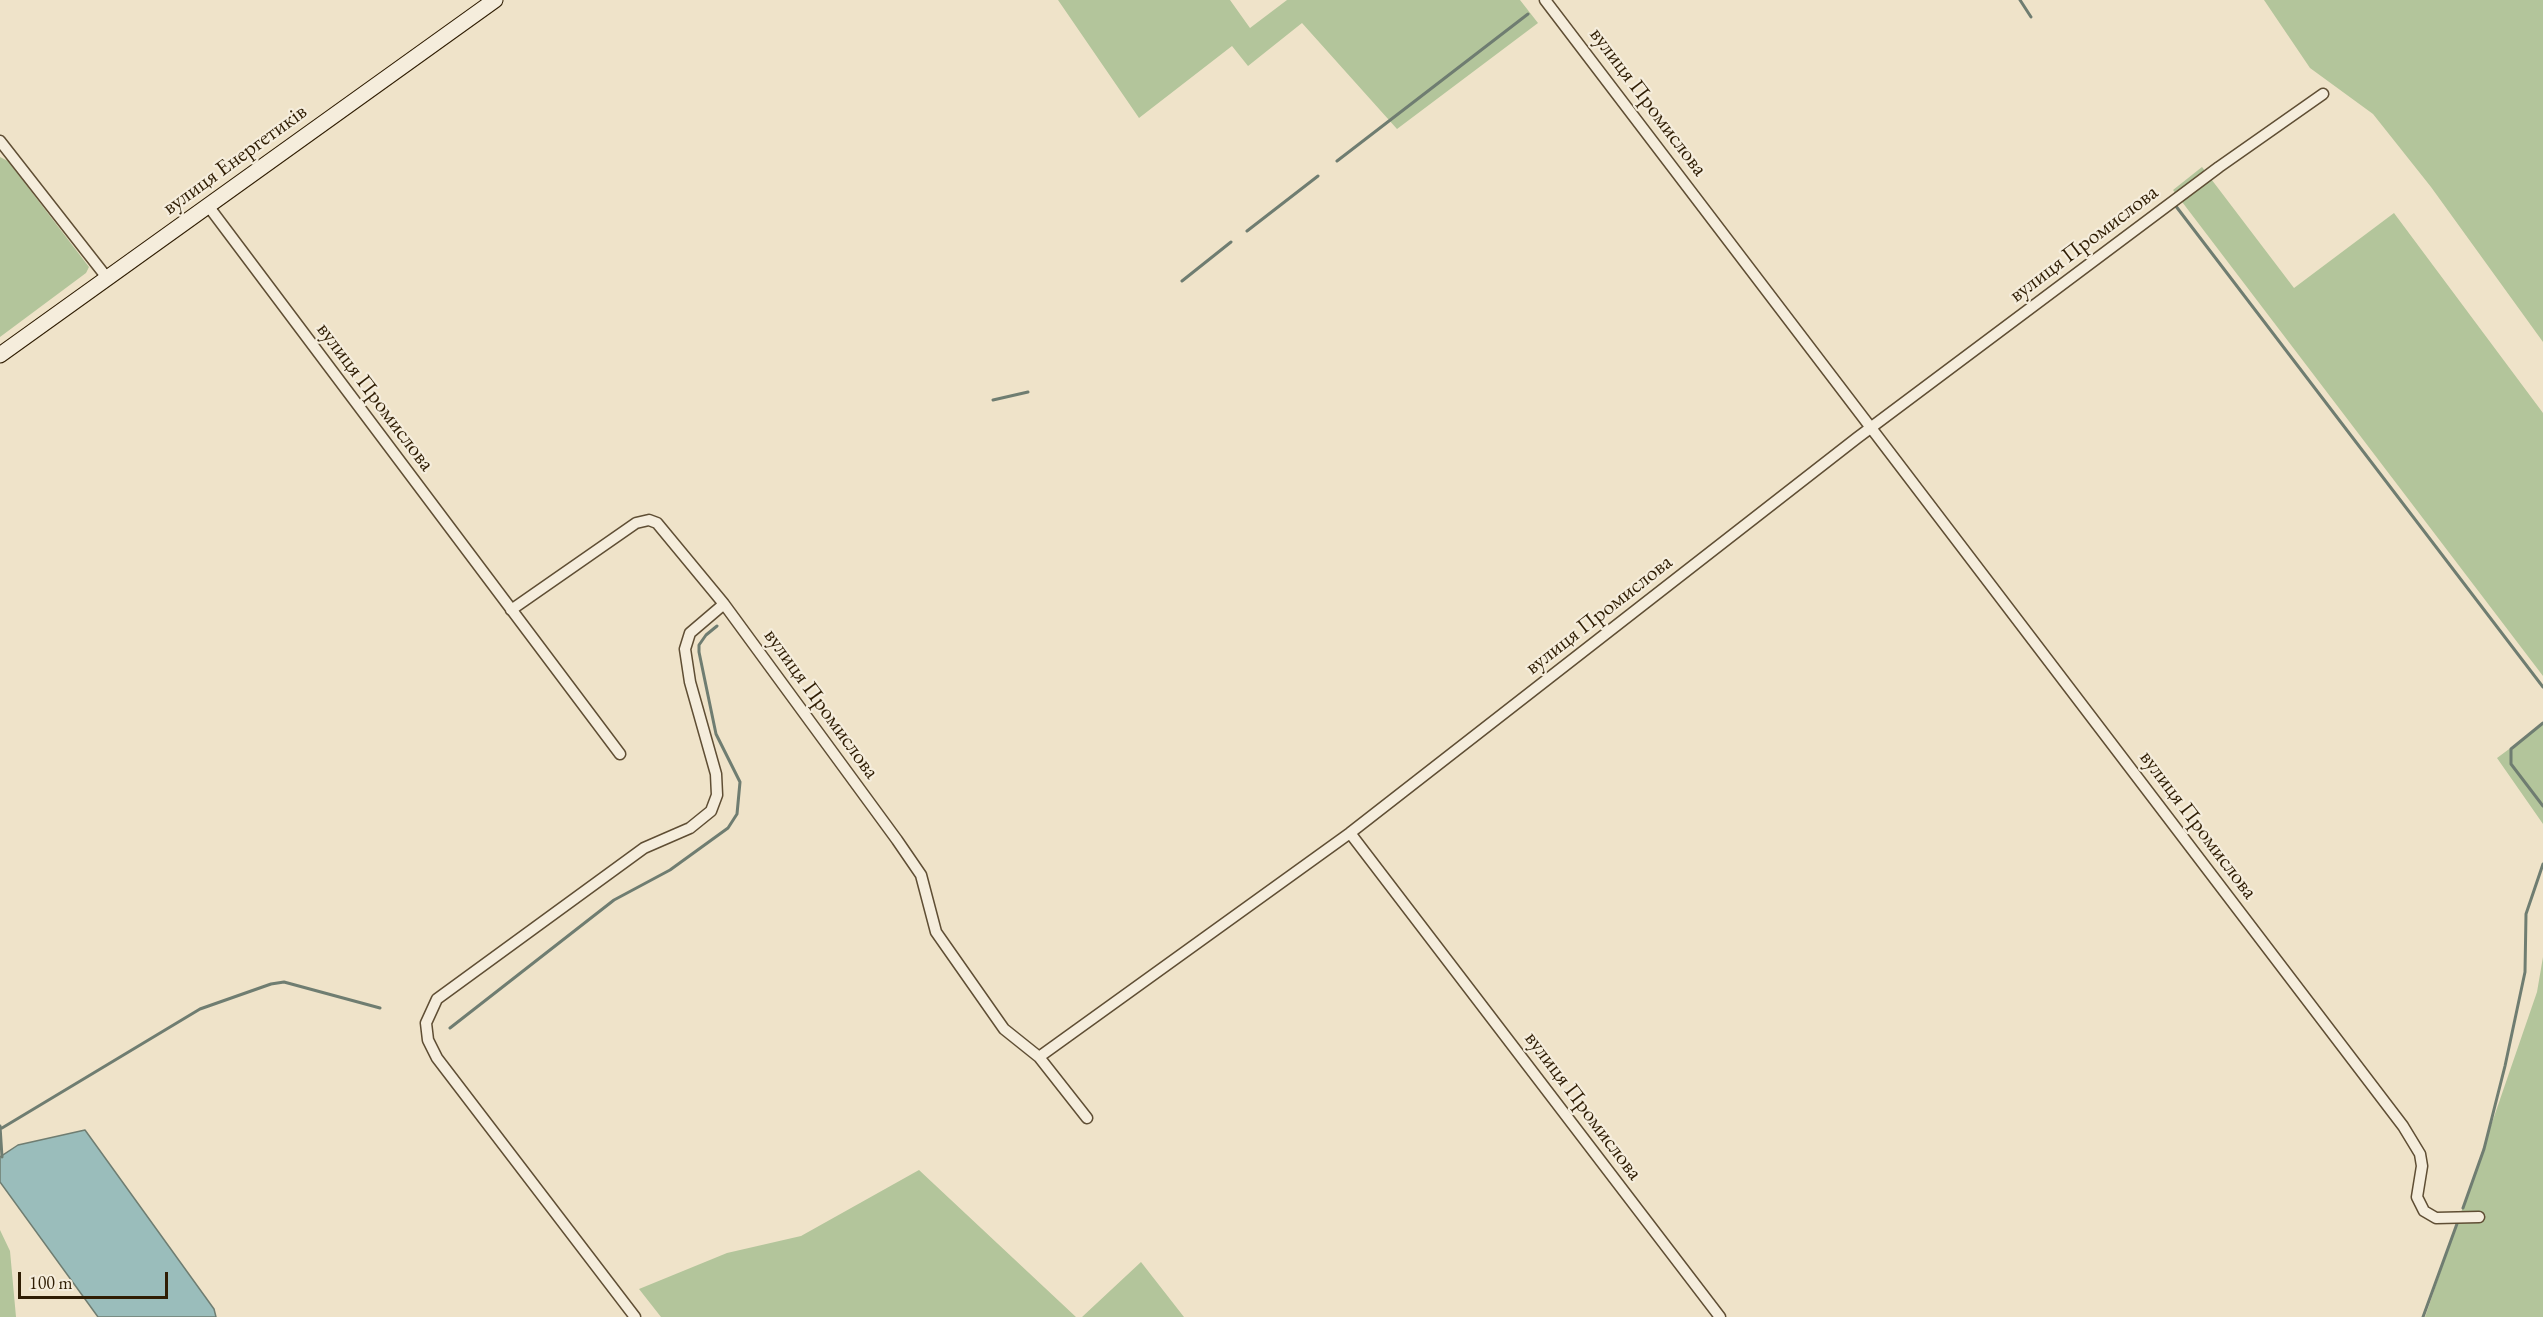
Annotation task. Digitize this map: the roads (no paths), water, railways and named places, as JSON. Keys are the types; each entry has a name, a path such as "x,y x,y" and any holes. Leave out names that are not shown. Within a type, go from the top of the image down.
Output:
{"main road":[{"name":"вулиця Енергетиків","path":"0,355 495,0"}],"street":[{"name":"вулиця Промислова","path":"1545,0 2403,1126 2420,1154 2422,1166 2417,1197 2424,1211 2436,1218 2479,1217"},
{"name":"вулиця Промислова","path":"1039,1057 1350,833 1712,553 1735,532 2219,167 2323,94"},
{"path":"0,141 108,279"},
{"name":"вулиця Промислова","path":"209,207 620,754"},
{"name":"вулиця Промислова","path":"511,610 636,523 644,520 653,521 660,527 723,604 921,875 936,932 1004,1029 1039,1057 1087,1118"},
{"path":"635,1317 437,1058 428,1040 426,1023 437,999 644,848 690,828 711,811 717,795 716,774 690,682 685,649 690,633 723,604"},
{"name":"вулиця Промислова","path":"1350,833 1720,1317"}],"water":[{"path":"85,1130 214,1309 216,1317 98,1317 0,1182 0,1157 18,1145"}],"waterway":[{"path":"2020,0 2031,17"},
{"path":"1337,161 1528,14"},
{"path":"1247,231 1318,176"},
{"path":"2175,205 2543,687"},
{"path":"1182,281 1231,242"},
{"path":"993,400 1028,392"},
{"path":"450,1028 614,900 670,870 728,828 737,814 740,782 716,734 699,652 699,645 717,626"},
{"path":"2543,723 2511,749 2511,764 2543,806"},
{"path":"2463,1208 2484,1149 2505,1066 2525,972 2526,914 2543,864"},
{"path":"2,1128 200,1009 271,984 284,982 380,1008"},
{"path":"0,1126 2,1157"},
{"path":"2423,1317 2458,1221"}]}
